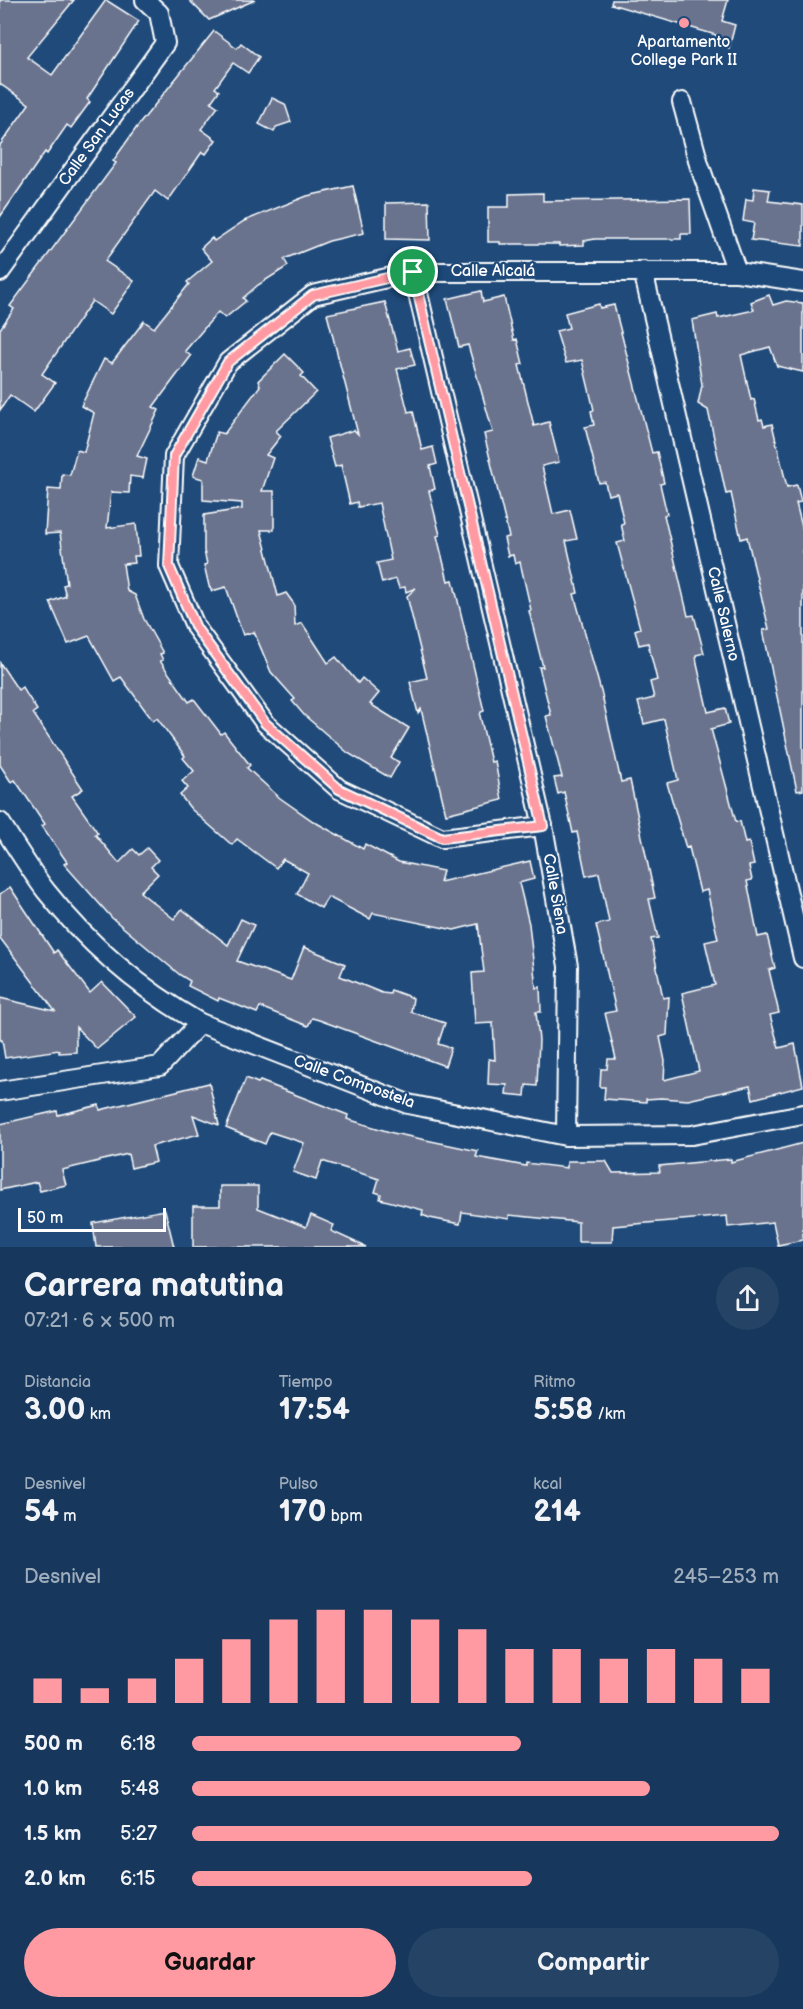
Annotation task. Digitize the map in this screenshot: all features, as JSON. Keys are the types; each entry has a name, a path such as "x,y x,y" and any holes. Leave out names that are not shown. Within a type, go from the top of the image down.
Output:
{"street":[{"name":"Calle San Lucas","path":"0,272 165,43 159,13 145,0"},
{"path":"682,102 699,164 737,272"},
{"name":"Calle Salerno","path":"643,271 803,958"},
{"name":"Calle Alcalá","path":"543,826 442,838 339,789 265,723 196,628 169,566 174,456 228,362 313,295 413,272 737,272 803,282"},
{"name":"Calle Siena","path":"413,272 543,826 568,966 566,1136"},
{"name":"Calle Compostela","path":"0,822 47,892 110,960 200,1023 408,1104 566,1136 692,1134 803,1114"},
{"path":"0,1091 160,1066 200,1023"}],"building":[{"path":"0,0 74,0 27,57 52,75 106,0 139,21 87,99 90,102 71,128 67,125 47,154 45,152 0,217 0,145 29,104 0,84"},
{"path":"189,0 255,0 209,20"},
{"name":"Apartamento College Park II","path":"612,0 728,0 722,21 735,25 729,48 714,44 716,35 611,4"},
{"path":"214,31 237,48 241,43 259,57 248,73 233,63 215,88 219,91 211,102 218,107 201,129 216,140 206,154 202,152 168,201 155,191 105,261 134,281 111,314 92,301 42,374 55,383 34,412 10,395 0,410 0,329 14,309 10,306 116,163 113,161 137,127"},
{"path":"272,98 285,104 291,122 276,127 274,132 259,124"},
{"path":"353,186 364,233 329,241 284,259 288,266 258,285 243,298 246,301 225,318 218,312 185,351 191,356 153,407 159,410 137,456 147,459 143,478 130,476 129,493 111,492 107,528 136,524 139,556 134,556 135,563 123,564 127,591 135,595 144,619 163,653 160,654 163,660 160,661 189,702 194,699 221,734 224,732 250,765 247,768 280,798 313,821 363,849 365,844 399,862 443,871 440,882 530,861 534,879 519,883 529,924 536,988 540,987 541,1012 536,1012 539,1040 537,1086 526,1085 525,1096 506,1094 507,1085 488,1084 489,1059 495,1060 493,1023 475,1024 472,973 484,972 478,924 454,930 373,913 370,919 328,897 321,908 297,894 308,873 283,859 276,868 237,839 232,845 191,809 180,795 188,788 182,781 194,771 183,758 185,756 157,718 153,721 121,677 114,681 89,636 68,644 50,602 66,596 63,585 67,584 60,533 45,534 48,489 61,490 62,474 70,475 77,450 84,452 94,413 81,406 104,359 112,363 144,321 154,328 189,284 187,282 212,261 201,248 212,238 214,241 244,221 307,196"},
{"path":"754,188 770,190 768,201 803,205 803,246 751,240 754,223 743,221 746,199 753,200"},
{"path":"543,193 543,201 690,199 691,234 681,234 681,239 595,239 584,241 584,245 559,246 559,244 488,242 488,207 509,207 509,194"},
{"path":"429,202 430,240 386,239 386,203"},
{"path":"481,291 483,302 504,297 514,340 517,339 523,364 519,365 534,426 549,422 559,462 542,466 553,514 570,510 577,539 566,541 578,593 574,594 602,695 621,782 630,780 655,898 649,899 658,938 651,939 663,998 669,997 667,1035 660,1037 665,1061 664,1080 699,1071 682,993 715,985 705,942 718,939 707,890 700,892 689,847 686,848 667,783 678,780 664,719 644,724 638,702 654,698 650,682 657,680 648,643 639,645 635,630 640,628 617,543 625,541 621,524 624,523 617,493 608,495 605,482 599,483 585,427 594,425 591,411 594,410 582,360 566,363 556,331 569,328 565,313 599,304 600,308 614,305 652,453 657,452 664,483 660,484 667,514 664,515 688,616 694,615 704,653 696,655 708,712 725,708 729,724 711,729 736,822 740,821 745,843 749,842 754,865 749,866 752,880 747,881 758,937 767,935 775,968 769,970 779,1013 770,1015 779,1048 795,1044 803,1086 753,1099 750,1086 688,1100 661,1098 646,1099 646,1102 604,1099 605,1087 600,1087 601,1069 607,1069 608,1059 616,1059 605,1013 616,1011 596,925 609,922 599,873 586,876 577,832 573,833 564,792 558,794 554,778 562,777 546,716 551,715 539,667 543,667 520,562 515,564 513,555 508,556 504,538 509,537 484,434 493,432 468,345 459,347 447,299"},
{"path":"769,295 773,305 786,301 803,303 803,372 777,366 770,347 741,355 751,400 754,399 759,420 762,419 764,426 772,424 787,487 797,485 801,502 796,503 803,531 803,790 797,791 763,630 769,629 747,537 741,539 731,493 726,494 708,410 698,404 702,385 692,320 717,314 718,318 754,310 751,302"},
{"path":"385,302 398,351 410,348 415,365 397,369 408,412 413,411 422,450 433,447 437,464 430,466 435,489 429,491 440,535 437,536 448,581 453,580 484,711 480,716 491,762 495,761 502,800 446,814 421,709 418,713 410,682 427,678 407,596 416,588 406,592 405,587 399,588 396,579 382,583 377,563 391,560 379,503 358,507 357,502 350,504 341,465 335,467 327,438 354,430 358,434 327,314"},
{"path":"285,354 304,373 301,376 316,392 276,431 281,436 266,455 273,458 262,491 274,491 274,530 261,530 278,596 286,593 294,604 295,626 302,623 328,663 336,657 358,683 362,678 379,693 370,704 409,728 391,758 399,762 390,778 348,753 304,715 292,701 295,699 271,672 254,632 243,635 226,587 212,591 209,586 204,565 207,564 204,551 204,515 242,509 242,503 203,500 203,479 193,476 199,457 208,460 217,432 224,434 260,386 258,381"},
{"path":"0,663 18,690 22,687 37,710 33,713 83,789 72,796 98,833 95,834 119,863 133,849 139,855 147,848 158,860 151,867 158,874 140,892 174,919 182,909 228,945 241,919 254,925 237,961 291,980 304,947 345,964 340,976 382,993 390,994 391,990 413,998 411,1012 445,1023 438,1044 451,1048 445,1066 319,1020 312,1018 308,1026 260,1007 257,1013 219,998 218,1001 188,986 190,981 112,918 64,864 67,862 42,826 45,824 15,780 11,782 0,765"},
{"path":"10,887 54,953 57,950 90,993 102,982 136,1017 97,1049 76,1027 76,1052 59,1053 59,1050 5,1058 2,1040 0,1040 0,998 55,1011 0,938 0,894"},
{"path":"246,1078 258,1083 260,1081 348,1115 347,1119 393,1133 478,1151 476,1157 526,1166 526,1163 567,1168 567,1161 606,1161 613,1173 660,1172 659,1166 731,1159 731,1162 803,1143 803,1240 778,1245 773,1222 728,1227 727,1216 613,1226 612,1242 578,1242 578,1222 509,1215 509,1219 462,1212 460,1224 430,1218 422,1215 423,1210 380,1199 381,1194 375,1192 379,1179 322,1161 316,1180 293,1172 304,1143 270,1132 265,1144 226,1128"},
{"path":"209,1083 219,1125 193,1115 199,1134 152,1146 156,1162 131,1168 128,1154 62,1170 66,1185 40,1191 37,1182 0,1190 0,1124 57,1111 58,1115 99,1105 100,1110"},
{"path":"220,1186 258,1186 258,1208 306,1227 311,1215 334,1225 331,1231 366,1247 193,1247 193,1206 220,1206"},
{"path":"165,1210 174,1247 96,1247 93,1223"}],"place":[{"name":"Apartamento College Park II","path":"684,23"}],"route":[{"path":"413,272 506,668 543,826 442,838 339,789 265,723 196,628 169,566 174,456 228,362 313,295 413,272"}]}
